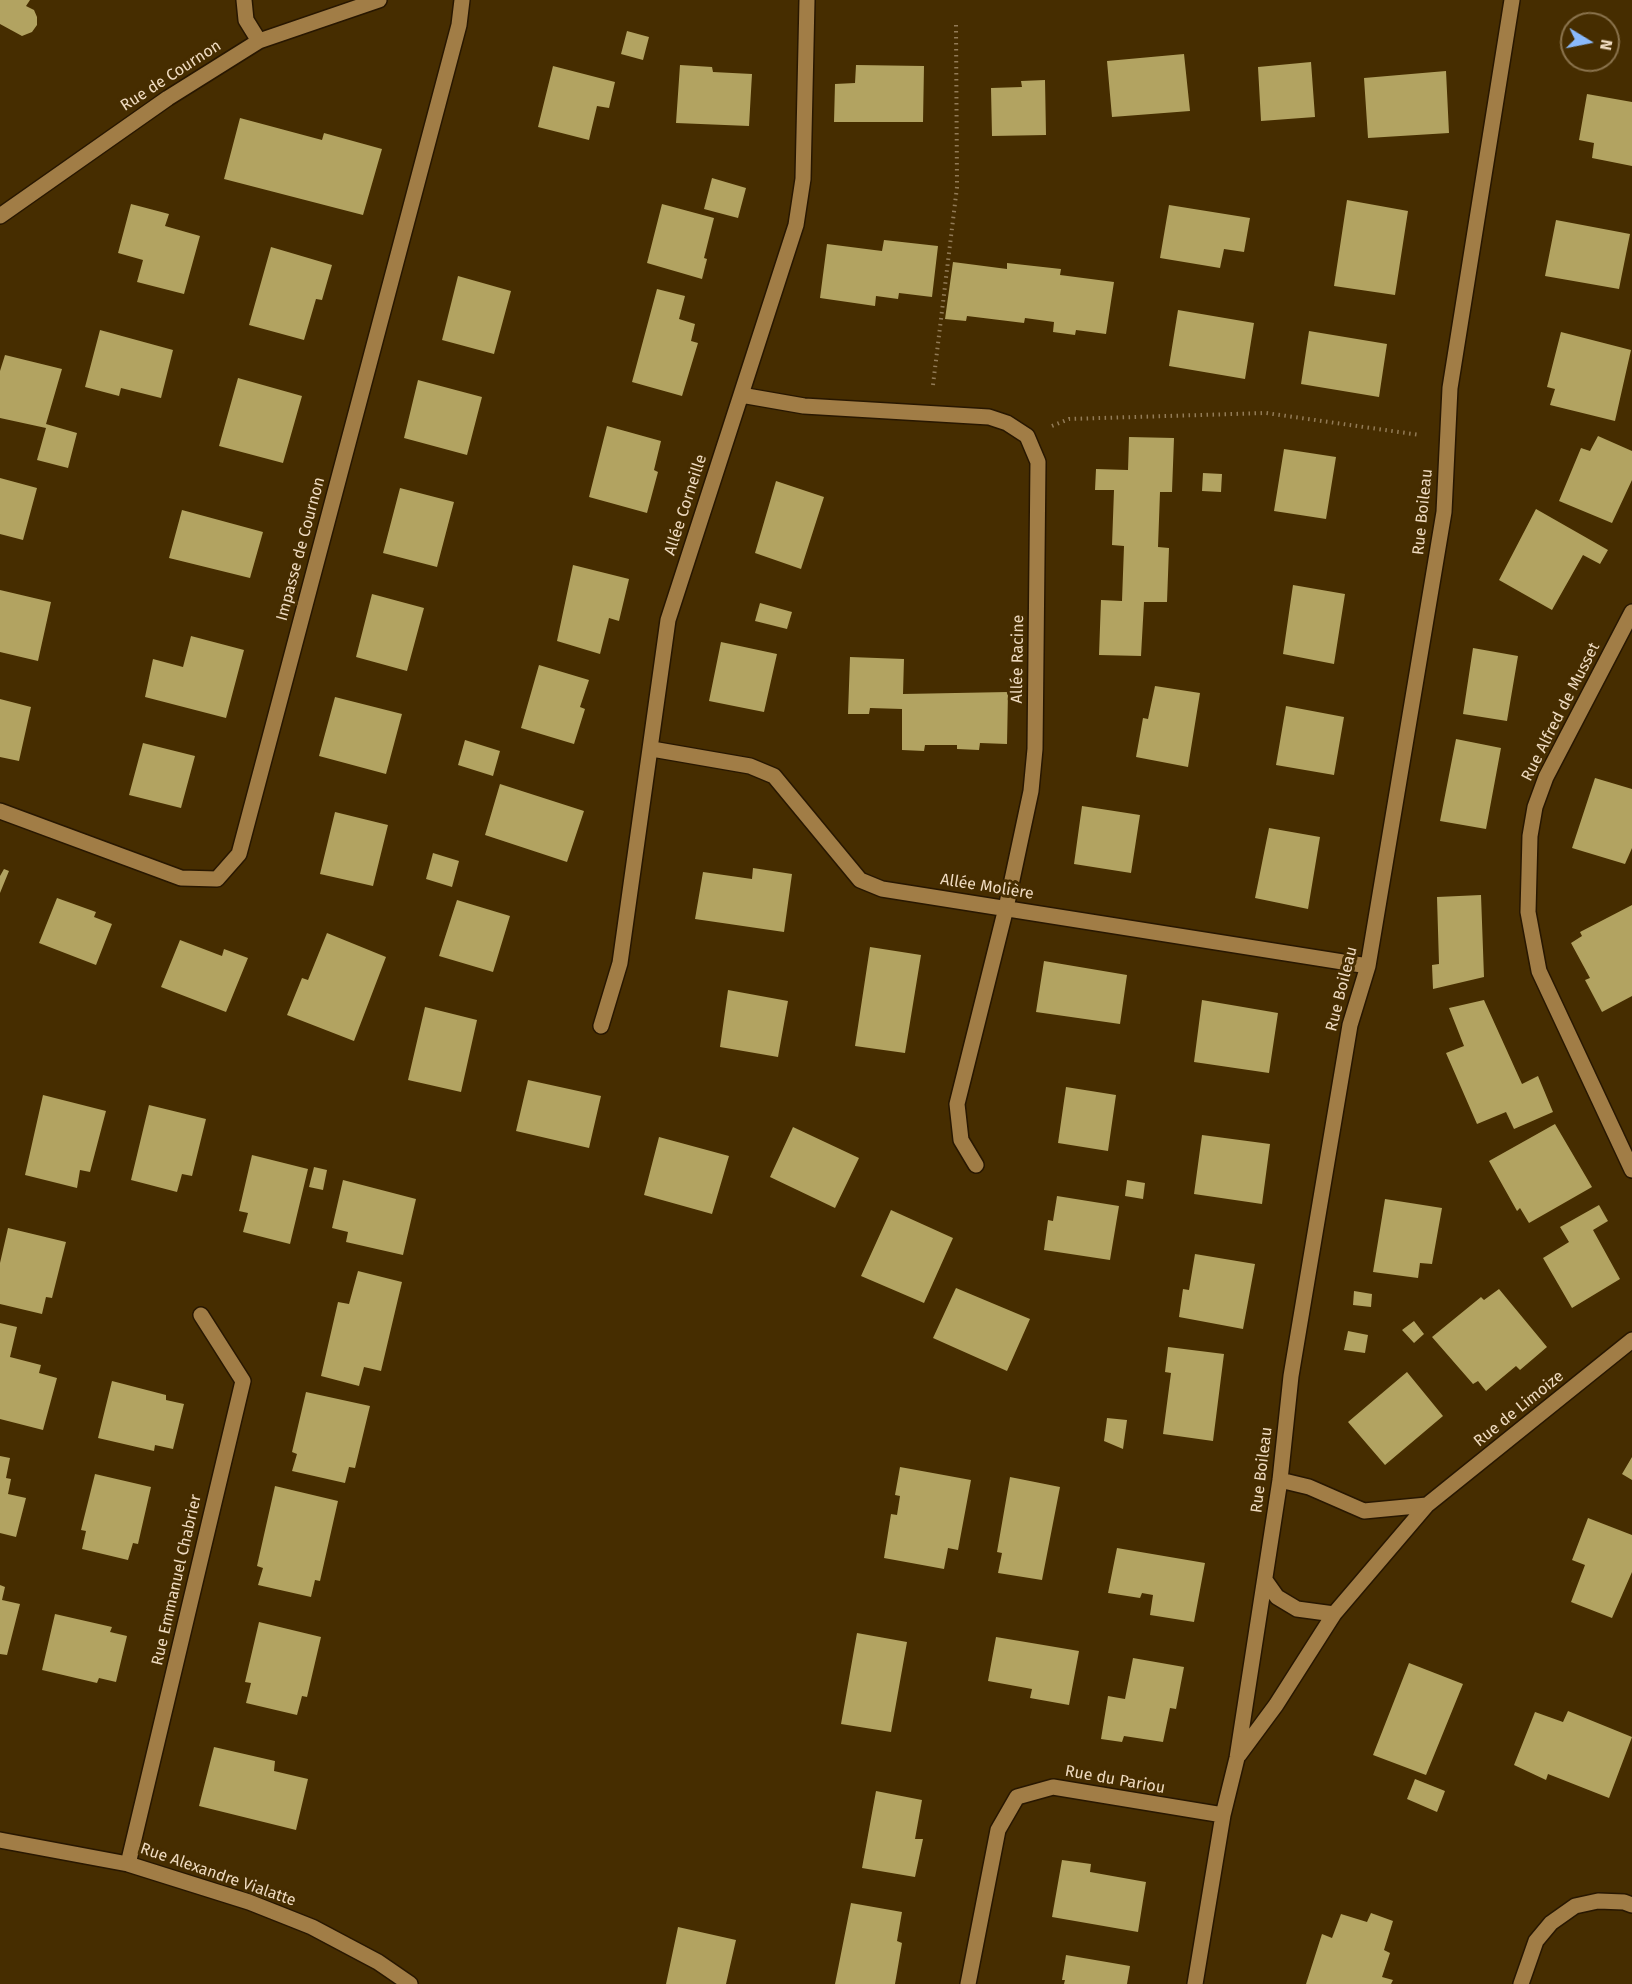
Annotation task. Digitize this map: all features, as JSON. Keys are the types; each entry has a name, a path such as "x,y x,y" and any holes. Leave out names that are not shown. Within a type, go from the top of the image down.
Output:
{"street":[{"path":"244,0 246,20 259,41"},
{"name":"Rue de Cournon","path":"0,216 168,98 259,41 379,0"},
{"name":"Impasse de Cournon","path":"0,811 181,878 217,879 239,854 459,24 462,0"},
{"name":"Allée Corneille","path":"601,1026 620,963 668,620 796,225 803,179 807,0"},
{"name":"Rue Boileau","path":"1195,1984 1223,1815 1237,1758 1280,1480 1291,1376 1348,1036 1368,966 1444,512 1450,388 1512,0"},
{"path":"741,394 804,406 929,411 989,417 1007,423 1027,436"},
{"name":"Allée Racine","path":"976,1165 961,1140 957,1104 1006,908 1031,790 1035,748 1040,489 1038,462 1027,436"},
{"name":"Rue Alfred de Musset","path":"1632,612 1546,777 1535,807 1530,836 1528,912 1539,971 1632,1170"},
{"name":"Allée Molière","path":"651,749 750,766 774,776 860,880 882,889 1368,966"},
{"name":"Rue Emmanuel Chabrier","path":"128,1864 243,1381 201,1315"},
{"name":"Rue de Limoize","path":"1237,1758 1276,1705 1334,1614 1427,1505 1632,1340"},
{"path":"1280,1480 1309,1487 1364,1511 1427,1505"},
{"path":"1265,1580 1277,1597 1297,1609 1334,1614"},
{"name":"Rue du Pariou","path":"968,1984 998,1830 1017,1797 1053,1787 1223,1815"},
{"name":"Rue Alexandre Vialatte","path":"0,1840 128,1864 249,1902 312,1927 378,1962 410,1984"},
{"path":"1521,1984 1536,1941 1551,1923 1575,1906 1598,1901 1624,1902 1632,1905"}],"path":[{"path":"929,411 957,187 956,25"},
{"path":"1027,436 1069,419 1266,413 1448,439"}],"building":[{"path":"0,0 30,0 26,6 34,10 37,17 37,25 32,32 22,36 0,24"},
{"path":"627,31 649,37 643,60 621,54"},
{"path":"1184,54 1190,111 1112,117 1107,61"},
{"path":"1311,62 1315,117 1261,121 1258,67"},
{"path":"680,65 712,67 713,72 752,74 749,126 676,123"},
{"path":"856,65 924,66 923,122 834,122 835,84 855,83"},
{"path":"553,66 615,82 609,108 597,106 589,140 538,127"},
{"path":"1446,71 1449,133 1368,138 1364,78"},
{"path":"1045,80 1046,135 992,136 991,88 1022,87 1021,81"},
{"path":"1587,94 1632,102 1632,166 1592,158 1594,143 1579,140"},
{"path":"240,118 322,140 324,133 382,149 363,215 224,179"},
{"path":"712,178 746,188 738,218 704,209"},
{"path":"1347,200 1408,211 1395,295 1334,286"},
{"path":"131,204 169,214 165,226 200,236 184,294 137,282 143,260 118,253"},
{"path":"662,204 714,218 704,258 707,259 702,279 647,263"},
{"path":"1169,205 1250,218 1244,252 1224,249 1220,268 1160,258"},
{"path":"1556,220 1630,234 1619,289 1545,276"},
{"path":"884,240 938,246 932,297 899,293 898,299 876,296 875,306 820,298 827,244 882,251"},
{"path":"271,247 332,265 322,300 316,299 304,340 249,325"},
{"path":"953,262 1007,269 1007,263 1061,269 1060,275 1114,282 1106,334 1076,330 1075,335 1053,332 1054,322 1025,318 1024,323 967,316 966,321 945,319"},
{"path":"458,276 511,291 494,354 442,340"},
{"path":"657,289 685,296 679,319 695,324 691,341 698,343 682,396 632,382"},
{"path":"1178,310 1254,323 1245,379 1169,366"},
{"path":"100,330 173,350 161,398 121,388 119,396 85,387"},
{"path":"1309,331 1387,344 1379,397 1301,384"},
{"path":"1561,332 1631,350 1615,421 1550,405 1555,389 1547,387"},
{"path":"5,355 62,369 46,424 77,433 68,468 37,460 46,428 0,418 0,371"},
{"path":"238,378 302,396 283,463 219,446"},
{"path":"418,380 482,397 467,455 404,438"},
{"path":"607,426 661,441 654,470 658,472 647,513 589,497"},
{"path":"1598,436 1632,451 1632,480 1612,523 1559,501 1581,448 1590,451"},
{"path":"1129,437 1174,438 1172,492 1160,492 1158,547 1169,548 1167,602 1144,602 1141,656 1099,655 1101,600 1122,601 1124,546 1112,545 1114,490 1095,490 1096,469 1128,470"},
{"path":"1284,449 1336,457 1326,519 1274,511"},
{"path":"1203,473 1222,474 1221,492 1202,491"},
{"path":"0,478 37,488 23,540 0,534"},
{"path":"776,481 824,497 801,569 755,553"},
{"path":"400,488 454,502 437,567 383,553"},
{"path":"1536,509 1608,550 1600,564 1583,555 1552,610 1499,580"},
{"path":"182,510 263,532 250,578 169,558"},
{"path":"573,565 629,579 619,621 609,618 600,654 557,641"},
{"path":"1293,585 1345,594 1334,664 1283,654"},
{"path":"0,590 51,602 38,661 0,652"},
{"path":"372,594 424,608 407,671 356,657"},
{"path":"760,603 792,612 787,629 755,621"},
{"path":"191,636 244,650 226,718 145,697 153,659 183,667"},
{"path":"721,642 777,654 764,712 709,701"},
{"path":"1473,648 1518,656 1507,721 1463,714"},
{"path":"850,657 904,659 903,694 1008,692 1007,744 980,743 979,750 957,749 957,745 925,745 924,751 902,750 902,709 870,708 869,714 848,714"},
{"path":"539,665 589,680 580,707 585,709 574,744 521,728"},
{"path":"1155,686 1200,693 1188,767 1136,757 1143,718 1148,719"},
{"path":"335,697 402,714 386,774 319,756"},
{"path":"0,699 31,707 19,761 0,757"},
{"path":"1286,706 1344,717 1334,775 1276,765"},
{"path":"1456,739 1501,748 1486,829 1440,821"},
{"path":"465,740 500,751 493,776 458,765"},
{"path":"143,743 195,756 181,808 129,795"},
{"path":"1595,778 1632,789 1632,848 1625,864 1572,848"},
{"path":"500,784 584,811 567,862 485,835"},
{"path":"1082,806 1140,815 1131,873 1074,864"},
{"path":"335,812 388,825 373,886 320,874"},
{"path":"1269,828 1320,837 1308,909 1255,898"},
{"path":"433,853 459,861 452,887 426,879"},
{"path":"753,868 792,874 784,932 695,919 703,872 752,879"},
{"path":"4,869 9,871 0,893 0,876"},
{"path":"1481,895 1484,977 1433,989 1432,965 1439,964 1437,897"},
{"path":"57,898 96,912 94,917 112,924 96,965 39,943"},
{"path":"457,900 510,916 493,972 439,956"},
{"path":"1632,905 1632,996 1602,1012 1585,980 1590,978 1571,943 1582,936 1580,932"},
{"path":"327,933 386,957 354,1041 287,1015 302,978 308,980"},
{"path":"180,940 222,956 224,949 248,958 226,1012 161,987"},
{"path":"870,947 921,955 905,1053 855,1046"},
{"path":"1044,961 1127,975 1120,1024 1036,1012"},
{"path":"728,990 788,1001 778,1057 720,1047"},
{"path":"1202,1000 1278,1013 1269,1073 1194,1062"},
{"path":"1484,1000 1522,1084 1538,1076 1553,1112 1514,1129 1506,1112 1477,1124 1446,1053 1464,1046 1449,1008"},
{"path":"425,1007 477,1020 461,1092 408,1080"},
{"path":"528,1080 601,1096 589,1148 516,1131"},
{"path":"1066,1087 1116,1095 1108,1151 1058,1143"},
{"path":"43,1095 106,1111 90,1172 80,1170 77,1188 25,1175"},
{"path":"149,1105 206,1119 192,1176 182,1174 177,1192 131,1180"},
{"path":"1555,1124 1592,1187 1529,1223 1520,1208 1517,1211 1489,1161"},
{"path":"793,1127 859,1158 835,1208 770,1177"},
{"path":"1202,1135 1270,1144 1262,1204 1194,1194"},
{"path":"659,1137 729,1156 712,1214 644,1195"},
{"path":"252,1155 308,1169 290,1244 243,1232 248,1213 239,1211"},
{"path":"314,1167 327,1170 323,1190 309,1187"},
{"path":"343,1180 416,1199 403,1255 346,1242 348,1232 332,1228"},
{"path":"1127,1180 1145,1183 1143,1199 1125,1196"},
{"path":"1057,1196 1119,1206 1110,1260 1044,1250 1048,1220 1053,1221"},
{"path":"1385,1199 1442,1208 1432,1264 1420,1263 1418,1278 1373,1272"},
{"path":"1599,1205 1608,1221 1593,1230 1620,1279 1572,1308 1543,1258 1569,1242 1560,1227"},
{"path":"891,1210 953,1238 924,1303 861,1276"},
{"path":"8,1228 66,1242 52,1298 46,1297 42,1314 0,1304 0,1263"},
{"path":"1195,1254 1255,1264 1243,1329 1179,1317 1183,1289 1189,1290"},
{"path":"358,1271 402,1282 381,1371 364,1367 359,1386 321,1376 338,1302 349,1304"},
{"path":"956,1288 1030,1319 1007,1371 933,1338"},
{"path":"1499,1289 1547,1347 1520,1370 1516,1366 1486,1391 1478,1381 1473,1384 1432,1337 1481,1297 1484,1300"},
{"path":"1354,1291 1372,1294 1371,1307 1353,1305"},
{"path":"1414,1321 1424,1334 1414,1343 1402,1330"},
{"path":"0,1323 17,1327 10,1357 41,1365 39,1373 57,1378 43,1430 0,1419"},
{"path":"1348,1331 1368,1335 1365,1353 1344,1350"},
{"path":"1168,1347 1224,1354 1213,1441 1163,1434 1171,1373 1165,1372"},
{"path":"1407,1372 1443,1416 1385,1465 1348,1422"},
{"path":"112,1381 166,1395 166,1400 184,1404 173,1449 155,1445 154,1451 98,1438"},
{"path":"306,1392 370,1406 355,1468 349,1467 345,1483 292,1471 297,1454 292,1452"},
{"path":"1107,1418 1127,1420 1123,1449 1104,1441"},
{"path":"0,1456 10,1458 6,1478 11,1479 8,1494 26,1498 16,1537 0,1533"},
{"path":"1632,1457 1632,1480 1622,1474"},
{"path":"900,1467 971,1480 958,1550 948,1548 944,1569 884,1558 891,1514 897,1515 900,1496 895,1495"},
{"path":"95,1474 151,1487 138,1544 133,1543 128,1560 82,1549 86,1531 81,1530"},
{"path":"1010,1477 1060,1487 1042,1580 998,1573 1002,1553 997,1552"},
{"path":"275,1486 338,1501 320,1581 315,1580 311,1597 258,1585 263,1568 257,1566"},
{"path":"1588,1518 1632,1535 1632,1572 1612,1618 1571,1602 1585,1565 1572,1560"},
{"path":"1117,1548 1205,1563 1194,1622 1150,1615 1153,1595 1142,1593 1140,1598 1108,1593"},
{"path":"0,1585 5,1587 2,1600 20,1604 7,1655 0,1654"},
{"path":"55,1614 112,1627 110,1632 127,1636 116,1682 99,1678 97,1683 42,1670"},
{"path":"259,1622 321,1637 307,1697 302,1696 297,1715 246,1703 251,1683 245,1682"},
{"path":"857,1633 907,1642 891,1732 841,1724"},
{"path":"996,1637 1079,1651 1069,1705 1030,1698 1032,1689 988,1681"},
{"path":"1133,1658 1184,1667 1176,1709 1170,1708 1163,1742 1124,1736 1122,1742 1101,1739 1108,1696 1125,1699"},
{"path":"1409,1663 1463,1684 1426,1775 1373,1755"},
{"path":"1568,1711 1632,1737 1609,1798 1548,1774 1546,1780 1514,1765 1535,1712 1563,1722"},
{"path":"214,1747 275,1761 274,1771 308,1779 296,1830 199,1806"},
{"path":"1415,1779 1445,1791 1437,1812 1407,1799"},
{"path":"876,1791 922,1800 915,1839 923,1839 915,1877 862,1868"},
{"path":"1062,1860 1091,1864 1090,1872 1146,1882 1138,1932 1052,1917"},
{"path":"851,1903 902,1912 897,1941 902,1943 895,1984 835,1984"},
{"path":"1371,1913 1393,1921 1384,1950 1390,1953 1382,1977 1393,1980 1391,1984 1306,1984 1322,1934 1332,1938 1341,1914 1367,1922"},
{"path":"678,1927 736,1940 726,1984 666,1984"},
{"path":"1066,1955 1130,1966 1127,1984 1064,1984 1065,1980 1062,1980"}]}
